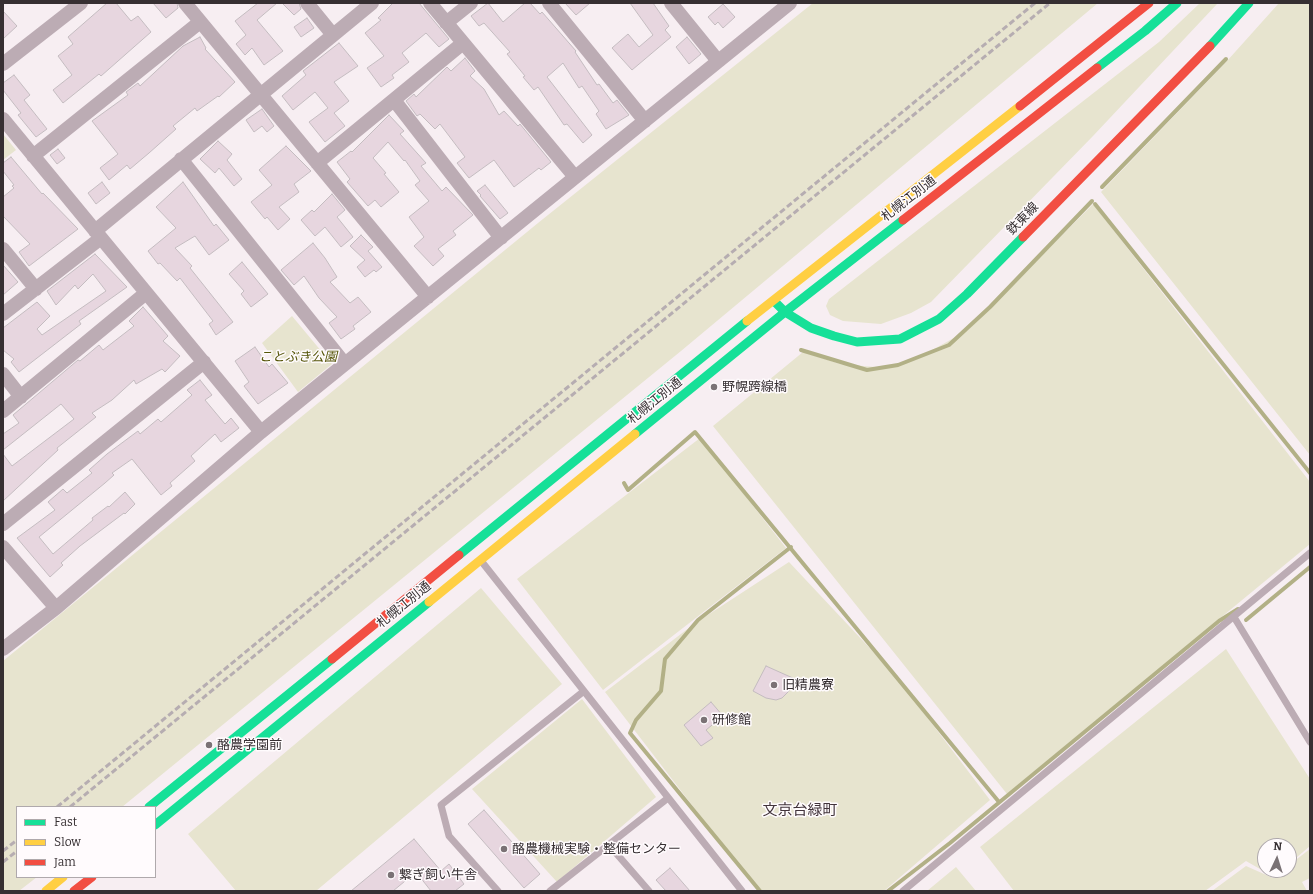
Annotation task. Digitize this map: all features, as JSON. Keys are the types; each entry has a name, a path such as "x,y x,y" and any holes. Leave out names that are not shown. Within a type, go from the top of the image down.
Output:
{"main road":[{"name":"札幌江別通","path":"150,806 468,546 773,300 1138,14 1149,3"},
{"name":"札幌江別通","path":"156,824 785,312 1146,32 1177,3"},
{"name":"鉄東線","path":"773,300 785,312 812,328 857,342 900,339 920,330 938,319 967,294 1230,26 1249,3"},
{"path":"46,891 62,878"},
{"path":"74,891 91,878"}],"street":[{"path":"3,64 81,3"},
{"path":"185,3 428,297"},
{"path":"307,3 333,35"},
{"path":"3,314 36,289 181,160 372,3"},
{"path":"430,3 575,177"},
{"path":"446,23 470,3"},
{"path":"549,3 645,121"},
{"path":"671,3 718,61"},
{"path":"3,649 56,608 261,432 790,3"},
{"path":"33,156 200,22"},
{"path":"317,163 463,43"},
{"path":"394,100 501,238"},
{"path":"3,119 261,432"},
{"path":"181,160 346,364"},
{"path":"3,249 36,289"},
{"path":"3,411 146,293"},
{"path":"3,524 204,362"},
{"path":"3,374 21,396"},
{"path":"3,547 56,608"}],"lane":[{"path":"468,546 742,891"},
{"path":"903,891 1310,553"},
{"path":"1234,617 1310,742"},
{"path":"498,891 449,836 441,805 584,691"},
{"path":"550,891 668,798"},
{"path":"609,845 649,891"}],"green space":[{"path":"813,3 1098,3 681,351 123,806 16,806 16,878 36,878 19,891 3,891 3,661 538,223"},
{"path":"1200,3 1218,3 1093,136 931,302 911,313 881,324 843,321 830,315 826,306 829,299 1159,42"},
{"path":"1279,3 1310,3 1310,455 1101,192 1227,61"},
{"path":"3,134 16,150 3,160"},
{"path":"1093,204 1310,482 1310,544 1007,794 713,426 803,352 840,364 887,368 918,358 968,330"},
{"name":"ことぶき公園","path":"292,316 332,364 298,392 262,343"},
{"path":"700,438 786,548 603,690 517,579"},
{"path":"789,562 895,675 990,800 884,891 758,891 605,692 694,624"},
{"path":"481,588 562,684 316,891 236,891 188,834"},
{"path":"1226,649 1310,779 1310,846 1297,857 1297,838 1257,838 1257,867 1246,861 1205,891 1014,891 980,847"},
{"path":"582,699 656,797 557,882 472,789"},
{"path":"1310,849 1310,878 1302,882 1307,891 1212,891 1246,866 1257,871 1257,878 1297,878 1297,859"},
{"path":"956,867 976,891 927,891"}],"building":[{"path":"107,3 116,3 131,21 138,16 151,32 101,76 99,74 63,103 53,90 72,75 58,56 73,44 68,37"},
{"path":"153,3 177,3 178,8 166,18"},
{"path":"258,3 277,3 257,20 283,51 264,65 252,48 245,55 236,44 246,35 235,21"},
{"path":"282,3 299,3 301,9 294,15"},
{"path":"393,3 419,3 449,39 439,47 426,33 402,53 409,62 392,75 394,78 381,87 367,68 384,56 365,33 381,20 378,18"},
{"path":"488,3 503,22 525,3 530,3 540,14 542,12 576,51 575,52 597,85 599,84 613,103 617,100 629,115 606,129 596,114 599,111 582,86 579,88 563,63 547,77 592,135 583,143 567,124 564,125 538,87 534,90 523,77 525,76 507,54 510,52 484,23 479,26 471,16"},
{"path":"565,3 590,3 576,15"},
{"path":"630,3 653,3 669,26 665,30 671,37 632,70 612,48 628,34 639,47 653,35"},
{"path":"723,4 735,17 723,28 718,22 715,25 708,17"},
{"path":"3,11 17,26 3,39"},
{"path":"307,18 314,28 301,37 294,27"},
{"path":"200,37 206,48 205,49 235,82 219,97 218,96 197,111 195,108 173,126 176,129 130,169 127,165 109,180 100,168 118,154 92,121 128,95 126,92 138,83 140,86 183,46"},
{"path":"687,37 701,54 689,64 676,47"},
{"path":"339,43 358,66 334,82 349,101 334,113 345,126 325,142 309,122 328,108 315,92 293,110 282,96 306,75 303,71"},
{"path":"465,58 475,71 470,76 484,89 499,115 504,111 518,126 520,124 551,162 541,170 539,168 514,187 494,160 469,178 457,163 465,157 440,124 435,129 420,114 417,116 406,101 414,94 416,97 447,67 451,71"},
{"path":"14,75 30,95 24,100 47,129 36,137 18,115 21,113 3,90 3,83"},
{"path":"262,109 274,126 267,132 262,126 254,132 246,120"},
{"path":"389,115 404,131 400,134 426,163 421,166 442,191 446,187 473,215 453,231 456,235 438,249 444,256 433,266 414,246 424,237 409,217 429,201 415,185 420,181 405,160 404,161 388,142 373,158 386,173 384,174 399,192 381,207 375,200 368,206 347,182 350,179 337,162 351,151 352,152"},
{"path":"218,141 232,154 227,160 242,179 234,186 219,168 215,173 200,159"},
{"path":"286,146 311,171 294,184 299,192 279,207 290,219 278,230 267,217 265,219 251,202 272,185 259,170"},
{"path":"58,149 65,158 57,164 50,155"},
{"path":"11,157 42,194 43,193 78,229 29,266 19,252 30,244 3,216 3,197 14,188 12,186 14,185 3,171 3,163"},
{"path":"102,182 110,193 96,204 88,193"},
{"path":"183,182 214,226 216,224 229,240 209,255 195,236 175,248 192,266 190,268 233,322 216,335 209,324 213,321 180,278 177,281 160,263 158,264 148,251 176,228 156,207"},
{"path":"485,185 508,213 500,219 477,191"},
{"path":"332,194 345,210 337,217 353,237 341,247 325,227 315,236 301,220 312,210 314,212"},
{"path":"361,235 373,247 368,251 382,267 376,272 374,270 365,277 357,267 365,260 350,246"},
{"path":"313,243 337,277 330,282 350,303 358,297 371,312 353,326 355,329 341,339 329,323 337,317 319,298 304,276 294,285 281,270"},
{"path":"95,254 127,287 79,321 81,324 19,372 11,362 14,359 3,350 3,328 37,302 50,316 37,329 42,335 106,291 93,274 78,289 75,285 56,305 47,291"},
{"path":"242,262 268,294 251,307 241,294 244,291 229,274"},
{"path":"3,265 18,282 3,295"},
{"path":"143,307 168,336 163,341 180,356 165,372 162,369 136,384 134,380 112,400 92,413 96,417 57,448 58,450 3,501 3,454 12,466 74,419 61,404 3,450 3,434 19,423 13,415 78,360 80,361 99,345 103,350 134,326 129,321"},
{"path":"255,347 269,367 272,364 288,383 258,404 244,386 249,382 235,361"},
{"path":"200,380 212,395 205,400 225,424 231,418 239,428 221,442 215,434 191,456 195,461 170,483 172,486 161,495 132,459 112,473 114,475 105,483 39,537 53,554 93,520 92,518 108,506 109,507 125,492 135,504 125,514 124,513 80,546 61,563 63,565 50,577 17,538 55,510 48,502 63,489 67,493 92,473 89,470 107,454 138,431 140,434 158,419 161,422 192,395 187,390"},
{"name":"旧精農寮","path":"766,666 795,679 790,690 782,698 776,700 766,698 753,691"},
{"name":"研修館","path":"711,702 723,716 706,730 713,738 701,746 684,725"},
{"name":"酪農機械実験・整備センター","path":"484,810 540,874 524,888 468,824"},
{"name":"繋ぎ飼い牛舎","path":"414,839 441,871 449,864 464,884 455,891 431,891 416,872 393,891 351,891"},
{"path":"670,868 690,891 666,891 656,880"}],"waterway":[{"path":"1102,187 1226,59"},
{"path":"801,350 867,370 898,365 949,345 990,307 1092,201"},
{"path":"1095,204 1310,473"},
{"path":"624,483 628,490 695,432 999,802"},
{"path":"760,891 630,733 636,720 661,691 665,659 698,620 791,547"},
{"path":"1246,620 1310,567"},
{"path":"888,891 950,843 1219,621 1238,609"}],"railway":[{"path":"58,806 1035,3"},
{"path":"71,806 1050,3"},
{"path":"3,851 16,841"},
{"path":"3,862 16,852"}],"traffic: fast":[{"path":"1097,68 1145,31 1177,3"},
{"path":"1210,46 1249,3"},
{"path":"635,434 785,312 903,220"},
{"path":"774,301 785,312 811,328 834,336 857,342 900,339 939,319 967,294 1023,237"},
{"path":"459,555 747,321"},
{"path":"156,824 429,602"},
{"path":"150,806 332,659"}],"traffic: slow":[{"path":"747,321 1020,106"},
{"path":"429,602 635,434"},
{"path":"46,891 62,878"}],"traffic: jam":[{"path":"1020,106 1149,3"},
{"path":"1023,237 1210,46"},
{"path":"903,220 1097,68"},
{"path":"332,659 459,555"},
{"path":"74,891 91,878"}],"place":[{"name":"野幌跨線橋","path":"714,387"},
{"name":"旧精農寮","path":"774,685"},
{"name":"研修館","path":"704,720"},
{"name":"酪農学園前","path":"209,745"},
{"name":"酪農機械実験・整備センター","path":"504,849"},
{"name":"繋ぎ飼い牛舎","path":"391,875"}],"district":[{"name":"文京台緑町","path":"800,811"}]}
